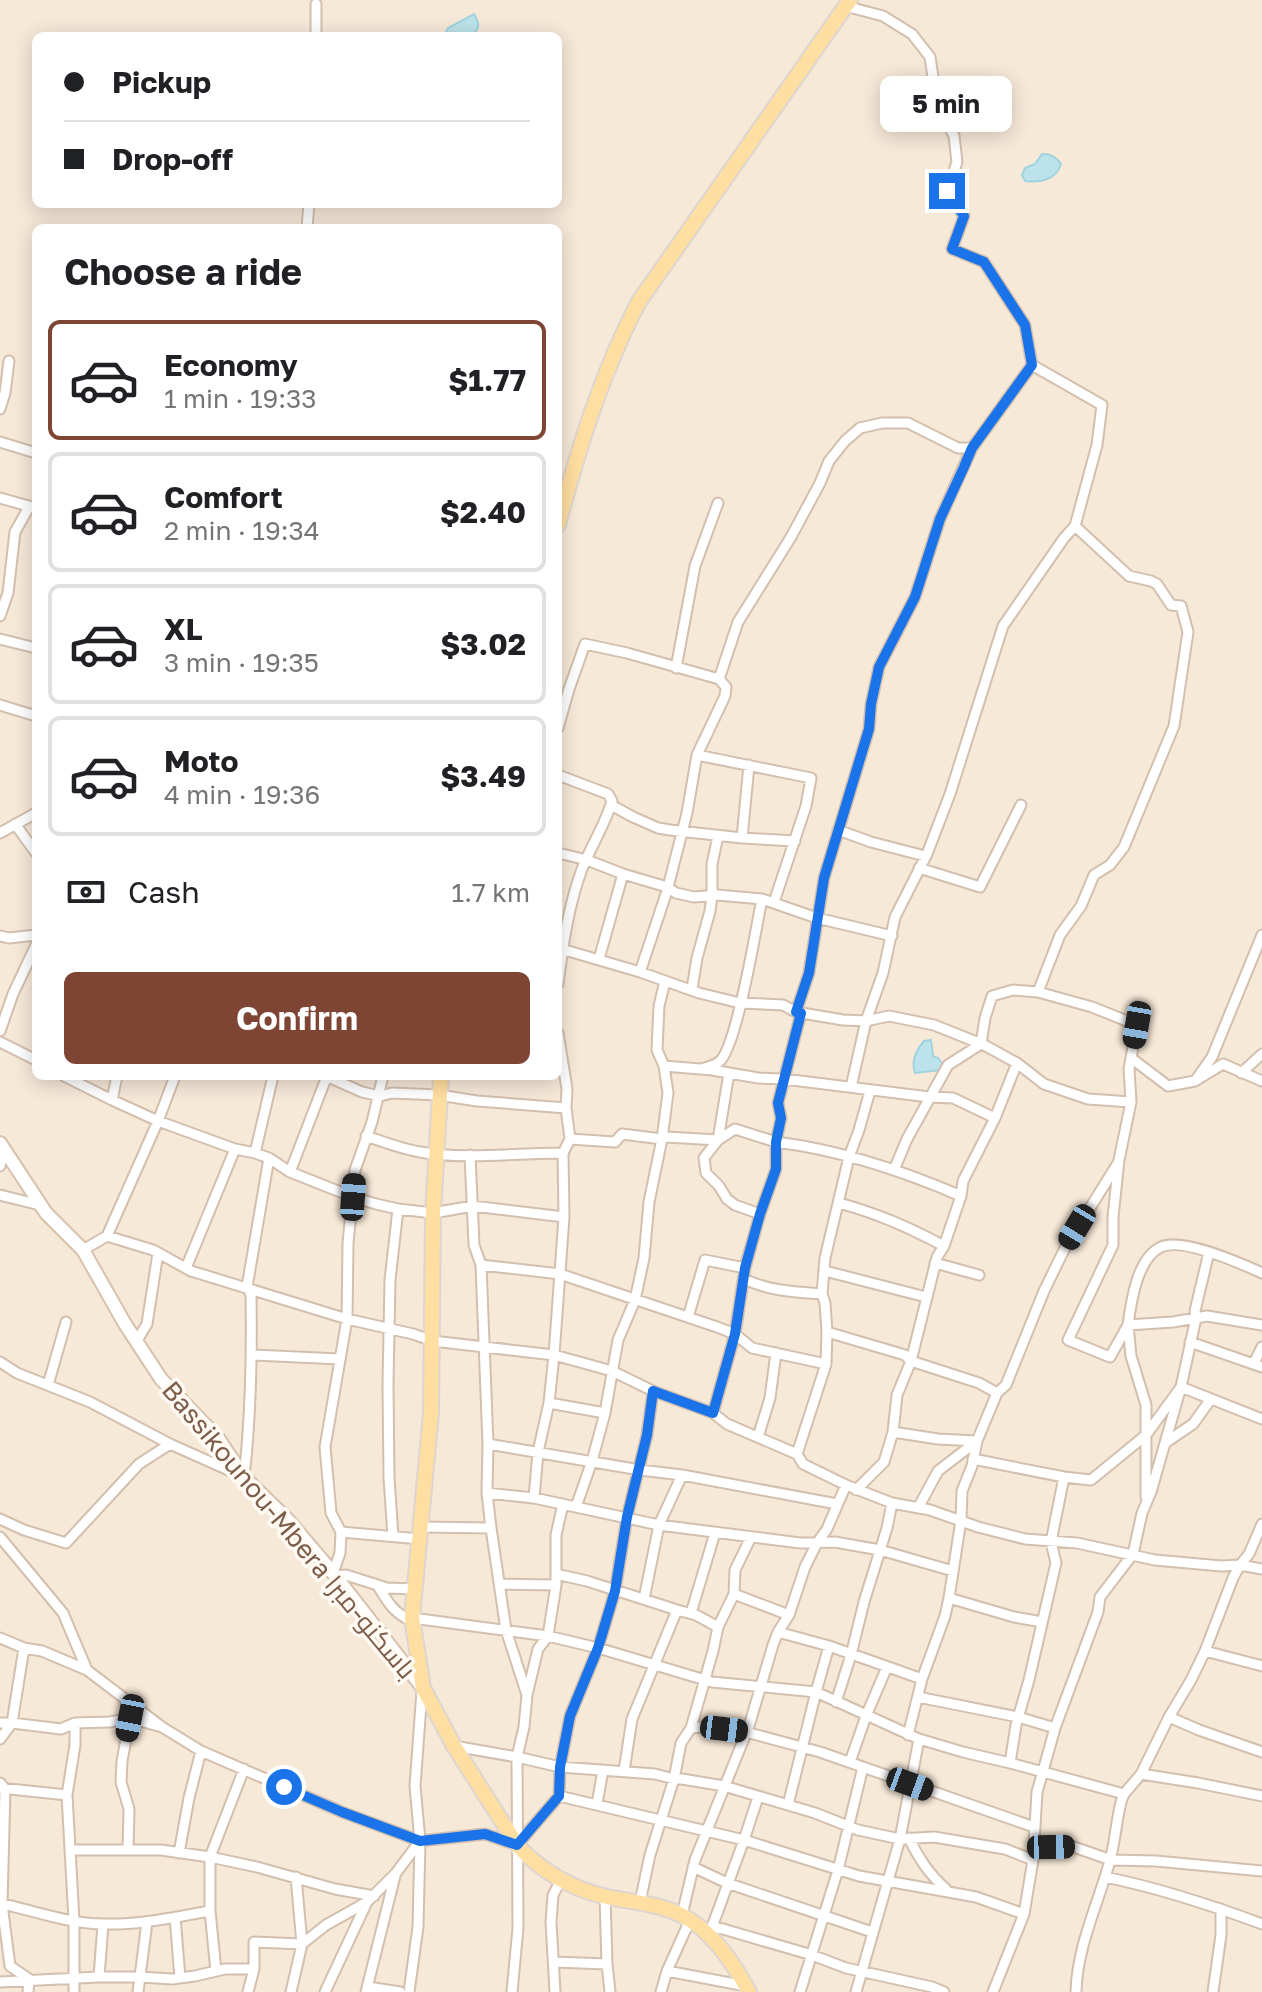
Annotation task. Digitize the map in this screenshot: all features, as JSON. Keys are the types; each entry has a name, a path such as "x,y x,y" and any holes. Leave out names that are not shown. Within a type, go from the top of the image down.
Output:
{"main road":[{"path":"562,501 591,411 638,303 847,3"},
{"path":"423,1688 412,1620 431,1413 433,1213 441,1080"},
{"name":"Bassikounou-Mbera باسكنو-مبرا","path":"423,1688 454,1746 517,1845 528,1856 561,1880 605,1896 640,1902 708,1929 748,1989"}],"street":[{"path":"713,1413 735,1334 745,1274 760,1214 776,1169 776,1142 781,1118 778,1103 809,973 824,878 869,729 879,667 915,597 940,519 972,448 1032,365 1025,325 984,262 952,249 964,216 947,191 957,162 954,136 937,104 930,57 912,34 883,16 847,3"},
{"path":"316,4 316,32"},
{"path":"0,409 9,361"},
{"path":"851,1087 866,1021 883,973 895,917 925,856 950,794 1003,626 1075,526 1097,445 1102,405 1032,365"},
{"path":"719,679 738,622 791,537 829,461 845,441 860,428 882,423 908,423 958,448 972,448"},
{"path":"0,442 32,452"},
{"path":"0,498 32,507 15,532 8,593 0,610"},
{"path":"676,668 695,566 718,503"},
{"path":"1038,992 1060,935 1081,906 1094,875 1110,865 1124,847 1139,813 1174,726 1188,632 1181,606 1171,605 1157,584 1129,576 1075,526"},
{"path":"0,639 32,647"},
{"path":"562,714 585,644 719,679 726,687 725,696 697,755 682,830 640,972"},
{"path":"0,705 32,715"},
{"path":"697,755 811,778 806,806 774,902"},
{"path":"742,838 749,765"},
{"path":"562,777 611,797 611,805 570,907 562,941"},
{"path":"611,805 658,828 795,841"},
{"path":"919,868 980,887 1021,805"},
{"path":"0,833 32,815"},
{"path":"15,824 32,847"},
{"path":"838,830 925,856"},
{"path":"692,989 710,911 712,864 718,836"},
{"path":"562,854 667,887 676,893 694,897 717,895 762,899 817,918 892,936"},
{"path":"599,959 623,874"},
{"path":"700,1070 720,1062 730,1043 762,899"},
{"path":"0,936 32,935"},
{"path":"1195,1081 1212,1057 1262,935"},
{"path":"562,950 740,1003 783,1005 799,1012 843,1020 866,1021 889,1016 934,1025 1017,1063 1044,1084 1088,1099 1131,1102"},
{"path":"0,1031 32,954"},
{"path":"576,1507 605,1413 618,1340 635,1300 644,1258 649,1202 668,1093 664,1066 657,1050 659,1006 665,981"},
{"path":"894,1170 907,1139 948,1065 981,1044 992,996 1013,990 1038,992 1092,1007 1137,1025 1129,1069 1131,1102 1119,1160 1113,1245 1068,1340 1110,1357 1128,1325"},
{"path":"0,1042 32,1058"},
{"path":"1241,1073 1262,1054"},
{"path":"534,1498 538,1452 549,1403 554,1355 564,1217 563,1153 570,1139 562,1058"},
{"path":"1131,1058 1168,1086 1195,1081 1223,1064 1262,1081"},
{"path":"856,1490 884,1462 893,1432 897,1395 911,1361 937,1257 944,1246 967,1171 995,1118 1017,1063"},
{"path":"664,1066 953,1098 995,1118"},
{"path":"718,1140 729,1073"},
{"path":"72,1080 158,1121 269,1158 290,1172 353,1197 398,1209 433,1213 473,1206 564,1217"},
{"path":"112,1100 116,1080"},
{"path":"83,1250 107,1236 173,1080"},
{"path":"255,1153 272,1080"},
{"path":"290,1172 325,1080"},
{"path":"336,1080 380,1096 392,1093 439,1095 566,1108"},
{"path":"382,1080 355,1170 348,1243 347,1319 325,1447 326,1471 331,1513 341,1532 340,1553 334,1574 387,1588 415,1589"},
{"path":"797,1454 826,1364 827,1332 822,1294 825,1258 849,1157 870,1091"},
{"path":"760,1214 727,1199 706,1173 704,1158 718,1140 735,1129 776,1142 825,1149 880,1164 961,1196"},
{"path":"570,1139 615,1142 622,1134 662,1139 718,1140"},
{"path":"366,1136 422,1153 563,1153"},
{"path":"0,1166 3,1146"},
{"name":"Bassikounou-Mbera باسكنو-مبرا","path":"3,1146 40,1205 83,1250 161,1379 218,1438 244,1477 288,1520 334,1574 423,1688"},
{"path":"186,1268 235,1149"},
{"path":"470,1155 474,1245 481,1265 487,1493 506,1630 527,1695"},
{"path":"0,1362 17,1373 90,1402 170,1444 244,1477 252,1355 251,1295 247,1287 269,1158"},
{"path":"908,1735 922,1679 945,1616 961,1520 962,1491 977,1441 997,1393 1006,1385 1065,1248 1119,1160"},
{"path":"0,1195 40,1205"},
{"path":"839,1203 901,1223 944,1246"},
{"path":"393,1536 389,1478 390,1280 398,1209"},
{"path":"107,1236 158,1253 186,1268 231,1284 347,1319 433,1341 554,1355 612,1371 653,1391 713,1413 727,1424 797,1454 803,1464 856,1490 892,1503 1025,1539 1077,1543 1169,1561 1262,1569"},
{"path":"1146,1504 1146,1405 1131,1356 1128,1325 1141,1269 1152,1252 1174,1244 1209,1252 1262,1273"},
{"path":"993,1992 1024,1914 1033,1856 1037,1792 1055,1728 1098,1612 1100,1597 1133,1554 1135,1537 1181,1387 1209,1252"},
{"path":"136,1342 147,1324 158,1253"},
{"path":"688,1317 705,1260 745,1274 760,1287 822,1294"},
{"path":"935,1263 979,1275"},
{"path":"481,1265 560,1274 735,1334 752,1348 826,1364"},
{"path":"825,1271 926,1297"},
{"path":"1128,1325 1207,1316 1262,1325"},
{"path":"48,1385 66,1322"},
{"path":"827,1332 905,1355 911,1361 979,1383 997,1393"},
{"path":"1190,1342 1258,1365 1262,1347"},
{"path":"758,1437 770,1398 776,1353"},
{"path":"252,1355 340,1359"},
{"path":"973,1459 1091,1480 1146,1435 1181,1387"},
{"path":"1181,1387 1262,1419"},
{"path":"517,1845 559,1796 560,1767 570,1716 598,1648 615,1591 653,1391"},
{"path":"1165,1443 1193,1424 1211,1399"},
{"path":"549,1403 605,1413"},
{"path":"893,1432 977,1441"},
{"path":"918,1508 938,1471 977,1441"},
{"path":"0,1519 66,1543 139,1464 170,1444"},
{"path":"488,1444 837,1504"},
{"path":"644,1599 659,1525 682,1475"},
{"path":"1010,1763 1018,1717 1056,1563 1051,1542 1064,1477"},
{"path":"661,1992 686,1918 693,1867 746,1732 778,1632 789,1615 805,1567 827,1529 846,1485"},
{"path":"487,1493 534,1498 659,1525 715,1533 835,1542 880,1550 953,1571"},
{"path":"836,1702 892,1503"},
{"path":"512,1992 518,1928 517,1757 538,1649 548,1636 556,1585 556,1535 563,1504"},
{"path":"1076,1992 1076,1973 1111,1860 1116,1821 1124,1794 1141,1774 1205,1651 1225,1598 1262,1524"},
{"path":"341,1532 393,1536 491,1528"},
{"path":"691,1613 715,1533"},
{"path":"0,1537 63,1613 87,1670"},
{"path":"640,1902 681,1743 691,1728 718,1627 734,1594 735,1570 751,1537"},
{"path":"556,1574 691,1613 718,1627"},
{"path":"499,1584 556,1585"},
{"path":"378,1586 391,1607 399,1615 412,1620 548,1636 704,1681 816,1692 919,1739 1124,1794"},
{"path":"734,1594 789,1615"},
{"path":"949,1598 1042,1622"},
{"path":"624,1771 632,1719 677,1610"},
{"path":"778,1632 829,1646 922,1679"},
{"path":"0,1638 87,1670 162,1727 201,1751 342,1812 420,1841 485,1834 517,1845"},
{"path":"788,1805 829,1646"},
{"path":"0,1739 12,1723 24,1648"},
{"path":"1205,1651 1262,1666"},
{"path":"850,1762 887,1667"},
{"path":"409,1992 418,1927 420,1841 415,1786 423,1688"},
{"path":"918,1697 1018,1717 1055,1728"},
{"path":"1169,1717 1262,1752"},
{"path":"0,1723 61,1729 75,1723 130,1718 162,1727"},
{"path":"128,1850 129,1809 121,1782 130,1718"},
{"path":"74,1992 74,1921 67,1795 75,1745 75,1723"},
{"path":"691,1728 746,1732 803,1748 1034,1827"},
{"path":"856,1992 888,1880 905,1839 910,1784 919,1739"},
{"path":"454,1746 560,1767 655,1774 724,1786 858,1830 905,1839 934,1837 1033,1856 1051,1847 1071,1846 1111,1860 1262,1871"},
{"path":"179,1853 201,1751"},
{"path":"800,1992 838,1870 863,1767"},
{"path":"216,1971 210,1911 210,1857 244,1769"},
{"path":"597,1804 603,1770"},
{"path":"1141,1774 1262,1796"},
{"path":"29,1979 10,1966 1,1904 2,1787 67,1795"},
{"path":"559,1796 744,1840 859,1876 976,1897 1024,1914"},
{"path":"758,1797 708,1929 944,1992"},
{"path":"905,1839 933,1877 949,1891"},
{"path":"248,1992 254,1969 254,1942 302,1944 326,1925 371,1899 420,1841"},
{"path":"71,1850 161,1850 210,1857 371,1899"},
{"path":"693,1867 727,1883 872,1932"},
{"path":"396,1873 367,1990 400,1992"},
{"path":"291,1992 302,1944 296,1877"},
{"path":"1105,1877 1142,1884 1262,1924"},
{"path":"555,1992 551,1922 553,1895 561,1880"},
{"path":"605,1896 610,1992"},
{"path":"325,1992 371,1899"},
{"path":"1,1904 74,1921 103,1924 147,1922 210,1911"},
{"path":"1213,1992 1221,1935 1221,1909"},
{"path":"175,1917 180,1978"},
{"path":"138,1992 147,1922"},
{"path":"99,1977 103,1924"},
{"path":"554,1962 607,1964"},
{"path":"0,1982 99,1977 180,1978 216,1971 254,1969"},
{"path":"667,1971 748,1989"},
{"path":"28,1992 29,1979"}],"shaded area":[{"path":"0,0 1262,0 1262,1992 0,1992"}],"water":[{"path":"474,14 478,22 475,32 446,32"},
{"path":"1042,154 1057,159 1061,164 1059,169 1047,179 1025,181 1022,175 1025,168 1035,164"},
{"path":"931,1040 933,1056 944,1066 941,1070 915,1073 917,1052 924,1041"}],"route":[{"path":"284,1787 420,1841 485,1834 517,1845 559,1796 560,1767 570,1716 598,1648 615,1591 653,1391 713,1413 735,1334 745,1268 776,1169 776,1142 781,1118 778,1103 801,1013 796,1012 809,973 824,878 869,729 879,667 915,597 940,519 972,448 1032,365 1025,325 984,262 952,249 964,216 947,191"}]}
